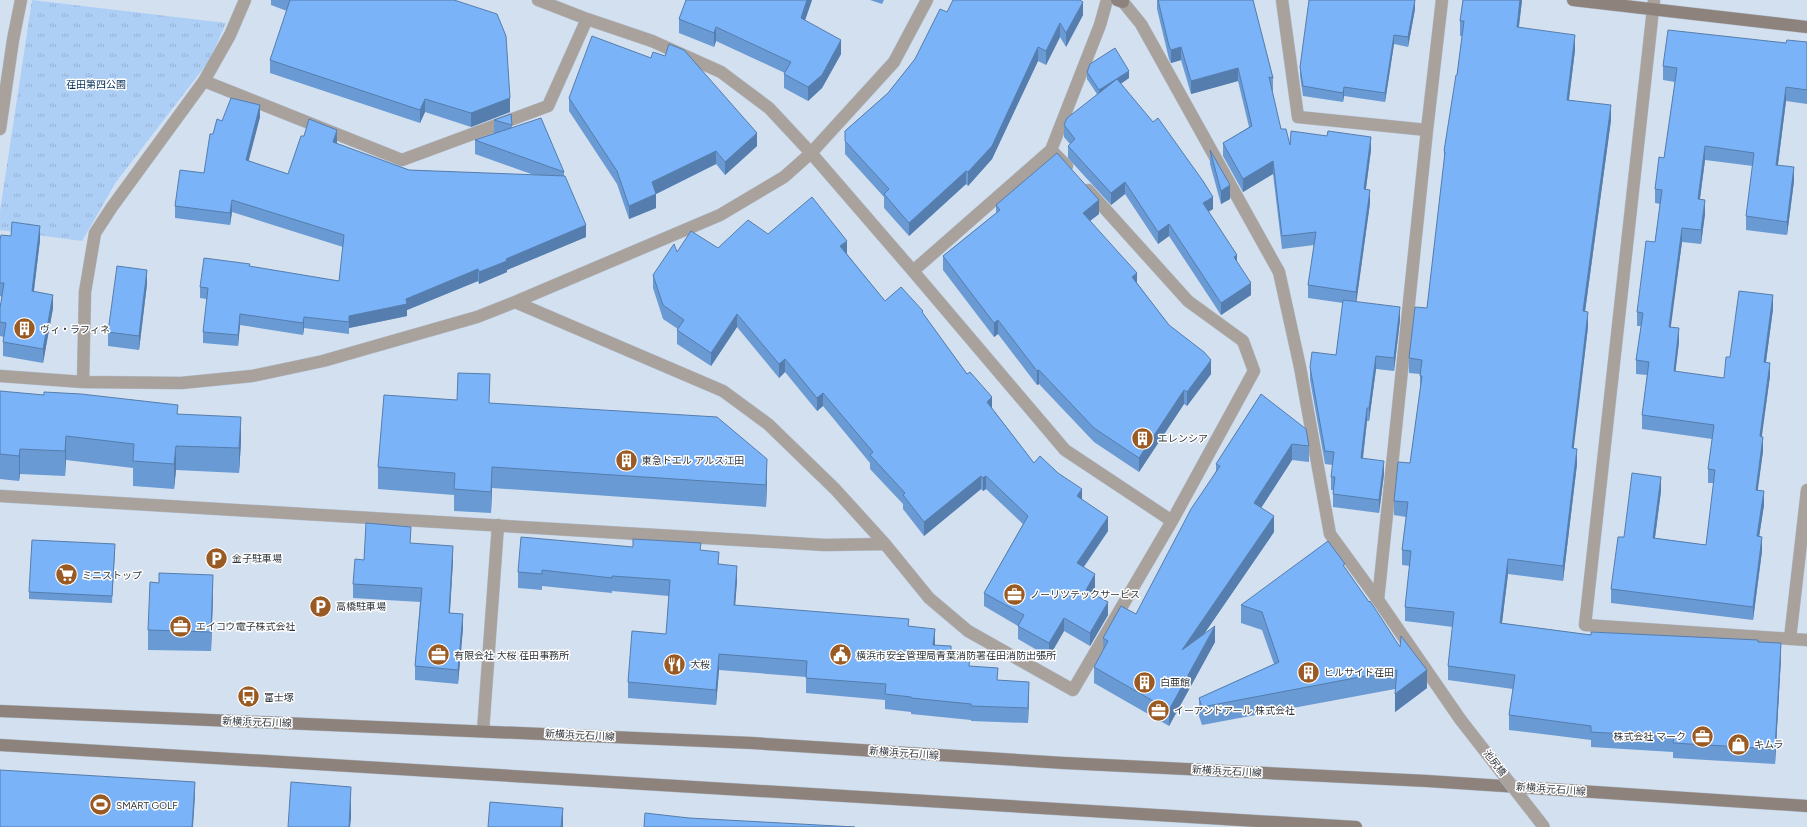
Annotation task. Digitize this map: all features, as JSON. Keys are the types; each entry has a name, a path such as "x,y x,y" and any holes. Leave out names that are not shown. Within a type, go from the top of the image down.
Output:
{"street":[{"path":"0,130 13,40 21,0"},
{"path":"83,382 85,292 95,233 112,207 204,81 230,35 245,0"},
{"path":"538,0 587,19 652,41 721,72 770,108 913,271 1065,450 1172,521"},
{"path":"0,376 83,382 180,383 252,376 323,361 477,317 720,215 784,177 811,153 894,62 928,0"},
{"path":"913,271 1051,150 1100,25 1107,0"},
{"path":"1282,0 1298,117 1427,130"},
{"path":"1378,600 1442,0"},
{"path":"1572,0 1654,5 1807,27"},
{"name":"池尻橋","path":"1120,1 1141,24 1279,272 1300,367 1330,534 1378,600 1460,719 1544,827"},
{"path":"1654,5 1585,625 1807,640"},
{"path":"204,81 402,160 548,106 587,19"},
{"path":"514,302 723,391 768,424 835,489 885,544 929,598 968,631 1073,690 1172,521 1254,371 1243,341 1188,301 1051,150"},
{"path":"1790,639 1807,490"},
{"path":"0,496 825,545 885,544"},
{"path":"483,731 498,525"},
{"name":"新横浜元石川線","path":"0,711 752,744 1064,763 1428,781 1807,806"},
{"path":"0,745 1356,827"}],"green space":[{"name":"荏田第四公園","path":"32,0 226,23 209,61 116,182 82,241 0,230 0,211"}],"building":[{"path":"290,0 454,0 497,14 506,36 510,98 471,113 425,99 420,110 270,60"},
{"path":"686,0 807,0 801,18 841,40 822,75 808,87 784,74 791,62 716,27 714,33 679,19"},
{"path":"953,0 1080,0 1083,2 1066,33 1060,23 1046,51 1038,47 992,146 968,172 966,171 909,223 884,194 889,189 845,141 845,131 888,93 915,59 940,9 947,12"},
{"path":"1158,0 1253,0 1273,78 1269,77 1281,129 1286,129 1290,145 1291,131 1327,136 1328,131 1371,137 1364,189 1370,190 1356,292 1308,285 1316,232 1282,236 1273,161 1243,179 1223,143 1252,126 1238,68 1191,81 1181,47 1171,50 1169,46"},
{"path":"1309,0 1415,0 1408,37 1394,35 1385,93 1344,87 1343,93 1303,86 1300,67"},
{"path":"1463,0 1520,0 1517,27 1575,35 1567,100 1611,105 1583,311 1588,312 1572,448 1577,449 1563,566 1508,559 1500,623 1591,635 1591,632 1758,640 1758,642 1781,643 1775,749 1673,743 1674,737 1591,732 1591,726 1509,715 1515,675 1448,666 1454,612 1405,607 1411,551 1402,550 1408,502 1394,501 1398,462 1410,463 1422,376 1420,376 1422,360 1409,358 1415,307 1427,308 1444,151 1457,75 1464,21 1460,21"},
{"path":"1668,30 1786,43 1787,40 1807,42 1807,90 1786,87 1776,165 1794,167 1787,222 1746,216 1754,153 1705,146 1698,199 1705,200 1701,230 1682,228 1669,327 1679,328 1674,371 1724,378 1726,357 1730,357 1739,291 1773,295 1764,362 1770,363 1760,436 1763,437 1756,490 1764,491 1757,536 1762,537 1753,607 1611,589 1618,537 1624,537 1632,473 1661,477 1653,538 1706,545 1715,470 1708,469 1714,425 1642,415 1649,362 1636,360 1643,313 1637,312 1646,241 1655,242 1662,190 1655,189 1659,157 1664,158 1677,68 1663,66"},
{"path":"592,36 651,58 653,52 665,56 669,44 684,50 757,133 725,162 716,151 652,182 656,194 629,206 617,171 569,98"},
{"path":"1115,48 1129,71 1099,90 1087,72 1090,64"},
{"path":"1117,79 1153,122 1158,118 1213,197 1203,203 1237,255 1234,257 1251,283 1221,303 1169,224 1158,232 1125,182 1111,193 1068,146 1075,139 1064,125 1067,118"},
{"path":"231,98 260,105 246,160 288,174 301,136 304,136 309,119 337,130 333,142 409,170 565,176 586,225 506,259 507,261 479,272 478,269 406,299 407,304 349,316 349,322 304,317 303,323 240,314 238,335 203,332 208,288 200,287 204,258 250,264 249,266 339,281 344,235 232,200 230,213 175,206 180,170 204,173 210,134 213,134 217,119 222,121"},
{"path":"511,114 512,125 494,120"},
{"path":"541,118 564,172 475,140"},
{"path":"1210,150 1230,185 1221,191"},
{"path":"1057,153 1099,200 1083,213 1137,273 1132,277 1169,325 1204,352 1211,360 1187,392 1184,390 1139,458 1094,428 1039,370 1037,371 998,320 994,323 943,256 1000,210 996,205"},
{"path":"812,197 847,241 840,246 885,301 901,287 923,311 922,312 967,374 970,372 992,397 987,402 1034,463 1040,456 1058,473 1082,489 1077,496 1108,517 1077,563 1095,574 1086,590 1108,602 1090,633 1064,618 1049,643 1018,626 1024,615 984,593 1028,516 986,476 983,478 981,476 924,522 903,495 905,493 870,455 873,452 823,393 817,398 785,359 779,364 737,314 711,353 677,330 684,320 663,305 653,275 674,244 677,252 691,231 718,248 748,220 768,234"},
{"path":"12,222 40,226 32,291 53,295 43,349 3,342 6,323 0,322 0,308 4,283 0,283 0,240 1,235 11,236"},
{"path":"117,266 147,270 139,336 108,332"},
{"path":"1343,300 1400,307 1394,358 1376,356 1369,408 1367,408 1361,458 1384,461 1379,500 1333,494 1335,477 1331,477 1334,452 1325,451 1310,367 1312,352 1336,355"},
{"path":"458,373 490,374 489,403 717,417 767,459 766,485 492,467 491,492 454,489 455,473 378,467 384,395 457,400"},
{"path":"0,391 44,395 44,392 81,394 178,405 177,414 241,417 239,448 176,446 174,464 133,461 134,444 66,436 65,451 20,449 19,456 0,454"},
{"path":"1261,394 1306,429 1309,446 1292,444 1254,503 1274,516 1182,650 1215,626 1169,710 1094,667 1108,641 1103,638 1121,606 1136,614 1191,509 1220,466 1216,464"},
{"path":"366,523 411,527 410,543 453,546 449,613 463,614 458,670 415,666 422,588 353,584 355,559 364,560"},
{"path":"521,537 633,547 633,539 701,543 700,550 719,552 718,564 737,566 734,605 909,619 908,626 935,629 933,645 951,646 951,653 970,655 969,666 998,668 997,680 1029,682 1028,708 971,706 971,704 885,694 886,684 806,678 807,661 719,654 716,690 628,682 632,631 666,634 670,580 612,576 612,578 542,570 542,574 518,572"},
{"path":"32,540 115,544 112,596 29,592"},
{"path":"1328,541 1400,647 1401,636 1427,670 1395,694 1397,670 1202,707 1199,698 1279,662 1262,612 1241,605"},
{"path":"159,573 213,575 211,632 148,630 150,582 159,583"},
{"path":"0,770 195,782 192,827 0,827"},
{"path":"291,782 351,787 349,827 288,827"},
{"path":"490,802 563,808 561,827 488,827"},
{"path":"645,813 689,818 855,827 644,827"}],"place":[{"name":"ヴィ・ラフィネ","path":"25,329"},
{"name":"エレンシア","path":"1142,438"},
{"name":"東急ドエル アルス江田","path":"627,460"},
{"name":"金子駐車場","path":"217,558"},
{"name":"ミニストップ","path":"67,575"},
{"name":"ノーリツテックサービス","path":"1014,594"},
{"name":"高橋駐車場","path":"320,606"},
{"name":"エイコウ電子株式会社","path":"180,626"},
{"name":"有限会社 大桜 荏田事務所","path":"438,655"},
{"name":"横浜市安全管理局青葉消防署荏田消防出張所","path":"841,655"},
{"name":"大桜","path":"675,664"},
{"name":"ヒルサイド荏田","path":"1309,672"},
{"name":"白亜館","path":"1144,682"},
{"name":"富士塚","path":"248,697"},
{"name":"イーアンドアール 株式会社","path":"1159,710"},
{"name":"株式会社 マーク","path":"1702,736"},
{"name":"キムラ","path":"1739,744"},
{"name":"SMART GOLF","path":"100,805"}]}
